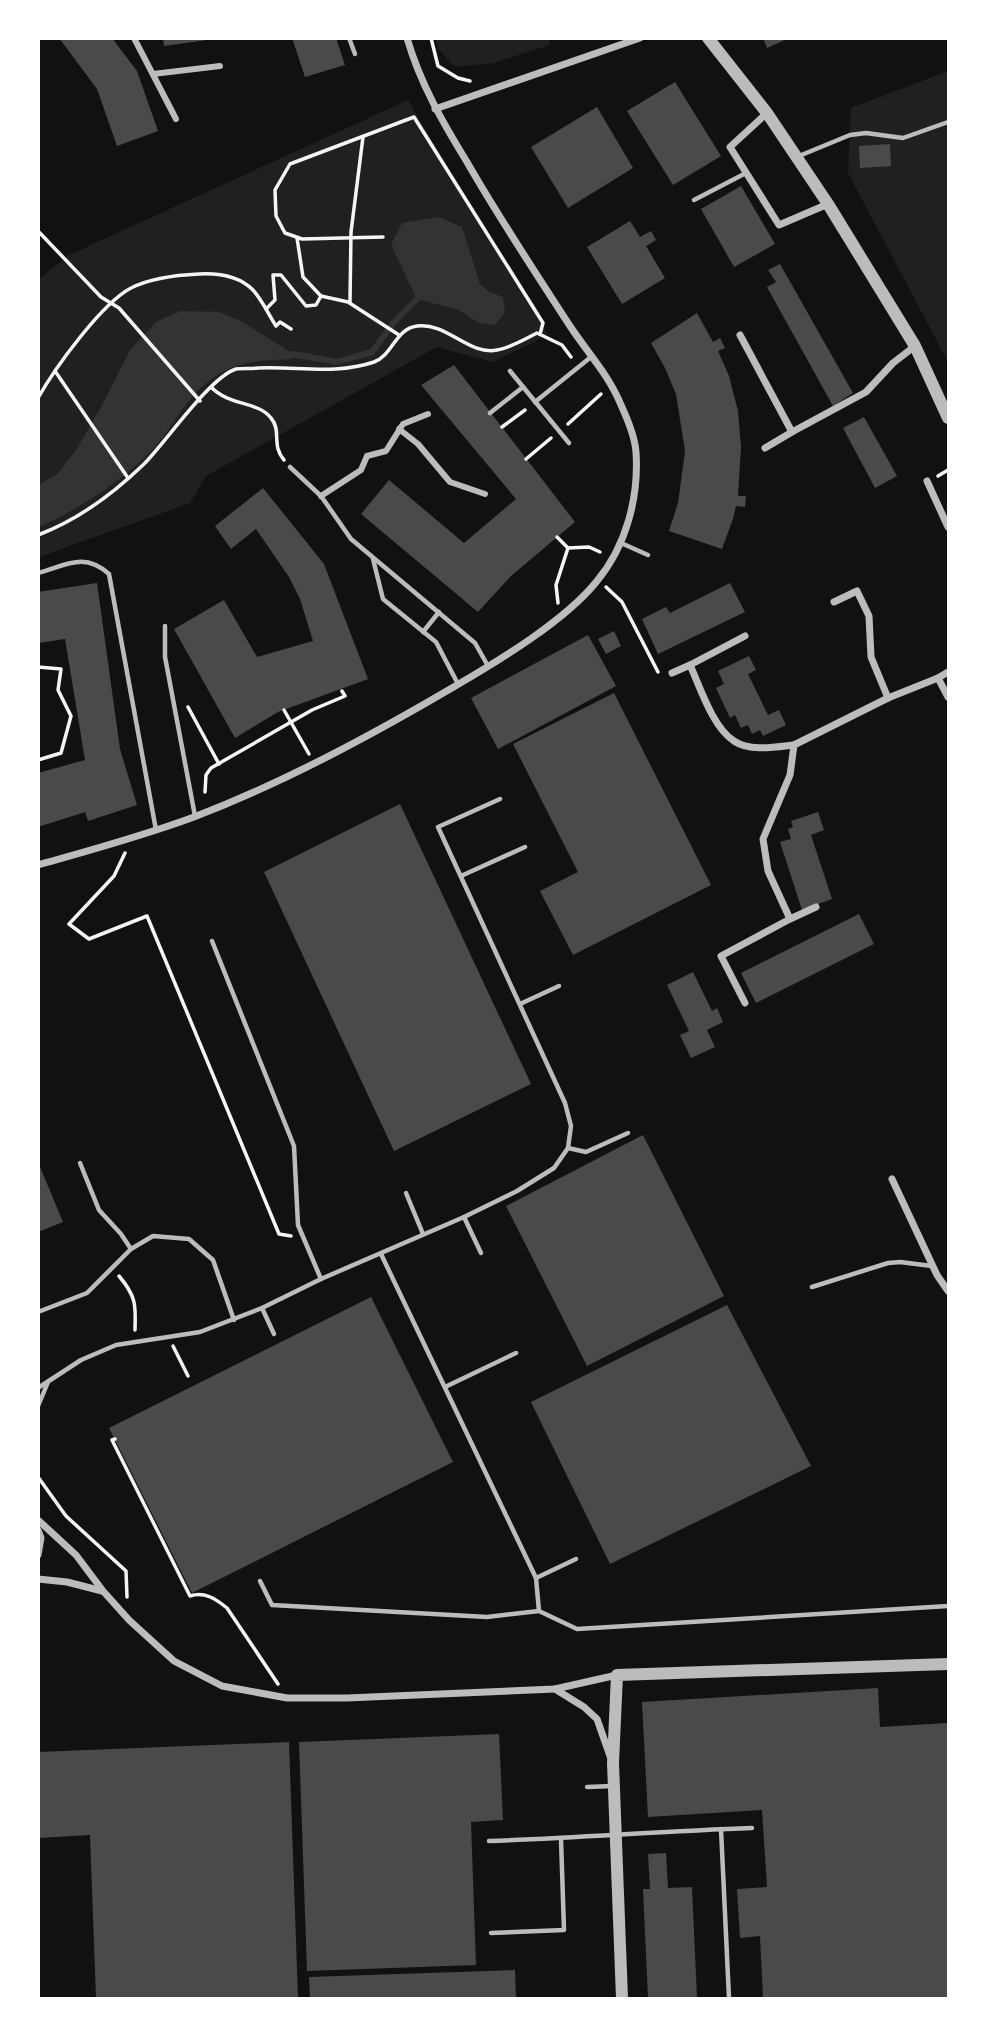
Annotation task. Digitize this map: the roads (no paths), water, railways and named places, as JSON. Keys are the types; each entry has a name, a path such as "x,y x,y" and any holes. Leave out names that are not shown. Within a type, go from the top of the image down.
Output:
{"street":[{"path":"134,38 176,119"},
{"path":"38,865 132,839 206,812 315,763 382,729 488,667 577,602 598,580 621,542 635,496 636,450 621,404 603,371 497,214 435,108 407,38"},
{"path":"435,108 639,38"},
{"path":"708,38 798,156 915,346 948,418"},
{"path":"153,74 220,66"},
{"path":"767,113 730,147 779,225 828,204"},
{"path":"740,335 792,432"},
{"path":"765,448 866,392 893,363 915,346"},
{"path":"321,496 361,470 367,456 386,451 402,424 428,414"},
{"path":"399,429 418,444 450,482 485,494"},
{"path":"927,481 948,527"},
{"path":"834,601 857,591 869,617 871,657 888,698"},
{"path":"672,673 745,636"},
{"path":"690,665 716,721 734,742 760,748 794,745 888,698 948,672"},
{"path":"939,678 948,697"},
{"path":"790,919 768,871 763,839 790,775 794,745"},
{"path":"745,1003 721,956 816,907"},
{"path":"892,1179 948,1292"},
{"path":"38,1520 76,1555 129,1620 174,1661 222,1686 287,1698 555,1689 617,1675 948,1664"},
{"path":"38,1530 41,1538 38,1555"},
{"path":"38,1579 67,1582 103,1591"},
{"path":"617,1675 613,1763 622,1998"},
{"path":"555,1689 584,1707 597,1719 613,1763"}],"lane":[{"path":"349,38 355,54"},
{"path":"798,156 850,135 866,133 903,138 948,122"},
{"path":"694,200 747,172"},
{"path":"535,402 592,356"},
{"path":"510,372 569,443"},
{"path":"490,413 523,387"},
{"path":"290,467 321,496 351,539 475,643 488,667"},
{"path":"621,542 648,555"},
{"path":"373,557 383,599 436,642 458,684"},
{"path":"38,573 80,561 97,563 109,574 156,830"},
{"path":"423,632 439,612"},
{"path":"164,626 165,657 195,816"},
{"path":"38,1388 81,1360 116,1345 200,1332 234,1320 464,1217 517,1191 554,1168 568,1148 571,1126 565,1103 438,827 500,799"},
{"path":"461,876 525,847"},
{"path":"212,941 294,1146 298,1224 321,1279"},
{"path":"520,1004 559,986"},
{"path":"568,1148 586,1153 628,1133"},
{"path":"80,1163 99,1210 131,1249"},
{"path":"406,1193 424,1234"},
{"path":"464,1217 481,1253"},
{"path":"38,1312 87,1293 131,1249 153,1236 189,1239 213,1260 234,1320"},
{"path":"381,1254 536,1578 539,1611"},
{"path":"812,1287 888,1263 933,1266"},
{"path":"262,1308 274,1334"},
{"path":"445,1387 516,1353"},
{"path":"38,1406 49,1381"},
{"path":"536,1578 576,1559"},
{"path":"260,1581 272,1605 487,1617 539,1611 577,1629 948,1606"},
{"path":"587,1787 614,1786"},
{"path":"489,1841 752,1828"},
{"path":"721,1829 729,1998"},
{"path":"491,1933 565,1930 561,1839"}],"waterway":[{"path":"293,354 337,362 372,352 395,321 417,299"}]}
